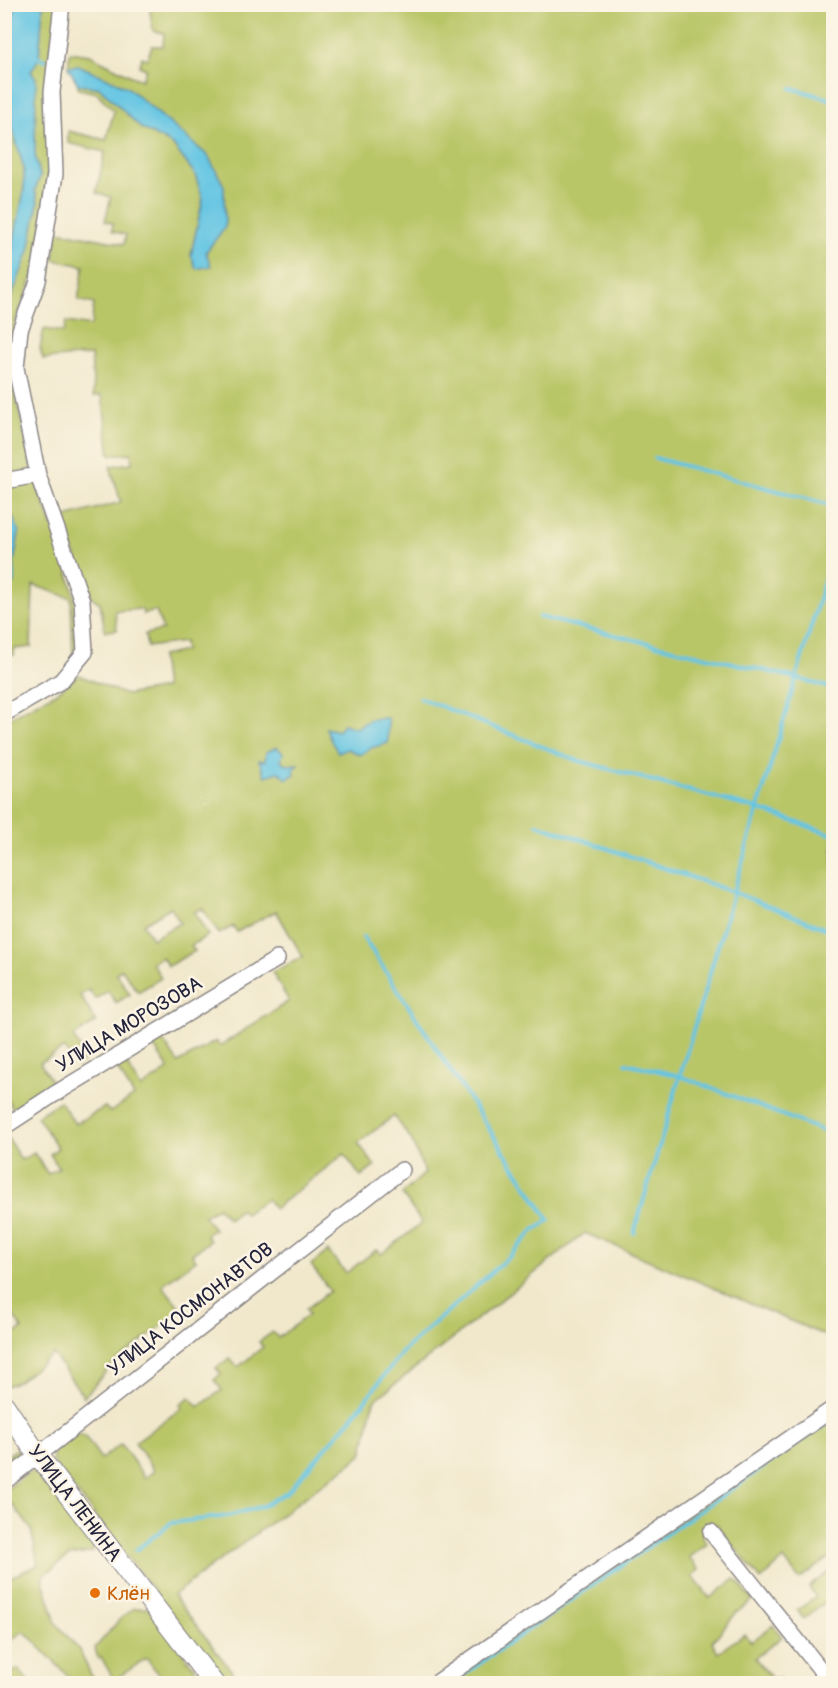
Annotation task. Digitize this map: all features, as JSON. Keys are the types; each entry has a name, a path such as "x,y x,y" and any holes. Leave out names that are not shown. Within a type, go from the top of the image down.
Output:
{"street":[{"path":"4,714 62,681 85,652 82,601 38,475 16,368 20,330 38,282 55,174 52,92 62,4"},
{"path":"4,481 38,475"},
{"name":"УЛИЦА МОРОЗОВА","path":"4,1127 277,960"},
{"name":"УЛИЦА КОСМОНАВТОВ","path":"4,1482 402,1170"},
{"name":"УЛИЦА ЛЕНИНА","path":"4,1405 37,1454 214,1683"},
{"path":"435,1683 834,1408"},
{"path":"711,1532 832,1683"}],"green space":[{"path":"16,4 13,17 9,101 13,131 24,169 24,191 9,264 5,272 4,5"},
{"path":"43,5 58,5 49,185 35,272 14,325 8,375 15,393 32,470 5,476 5,310 11,298 38,203 35,190 40,176 35,155 31,72 39,57"},
{"path":"152,5 833,5 833,1339 585,1233 374,1401 362,1455 173,1595 241,1683 226,1683 53,1462 52,1454 61,1444 78,1434 85,1436 101,1459 121,1444 145,1478 154,1471 135,1442 182,1408 180,1404 190,1397 198,1407 222,1390 214,1380 221,1374 216,1368 230,1358 238,1367 263,1347 259,1342 273,1332 278,1338 309,1314 306,1309 330,1291 311,1265 328,1251 346,1273 376,1250 381,1254 422,1223 402,1194 425,1173 411,1139 394,1116 358,1143 375,1166 361,1177 344,1154 274,1209 267,1199 245,1214 241,1209 228,1219 218,1207 204,1216 214,1229 206,1235 210,1241 192,1254 196,1260 162,1285 182,1310 112,1365 84,1397 53,1354 19,1381 6,1386 4,1383 5,1340 22,1329 5,1303 5,1140 7,1137 21,1160 34,1153 48,1174 59,1168 50,1154 58,1148 37,1116 60,1101 75,1124 105,1107 110,1112 134,1096 116,1067 125,1061 141,1088 169,1069 153,1045 162,1039 178,1063 216,1041 220,1046 289,1001 272,972 303,957 276,911 237,932 233,926 219,934 202,908 194,912 208,935 191,946 195,951 168,966 162,957 152,962 161,978 138,992 122,969 116,973 130,994 116,1003 108,991 95,999 89,990 80,995 96,1022 73,1037 87,1058 77,1066 64,1048 40,1063 52,1082 13,1109 5,1096 5,720 57,692 79,675 126,695 165,688 161,656 185,651 184,642 147,647 145,634 163,630 156,611 143,614 142,609 115,611 117,630 105,631 100,603 90,596 62,518 121,502 110,466 132,463 131,453 110,455 102,395 94,396 91,355 43,359 40,348 44,329 64,332 66,322 91,326 94,304 78,300 84,266 54,260 57,231 124,244 126,235 112,231 113,223 105,221 111,197 96,193 105,152 68,143 68,131 106,140 114,111 97,93 78,89 78,84 100,88 141,128 173,145 195,174 203,199 191,255 206,252 224,186 78,65 68,67 70,52 90,55 142,80 146,69 139,66 142,57 147,59 152,46 163,46 164,33 153,31 150,11","holes":["171,907 180,923 152,939 143,924"]},
{"path":"36,482 68,570 74,595 78,619 78,640 73,657 71,598 33,585 31,647 14,649 14,655 5,656 5,592 15,581 14,562 19,532 5,504 4,489"},
{"path":"833,1414 833,1561 830,1557 799,1579 784,1559 761,1580 716,1524 702,1535 707,1544 689,1557 699,1570 692,1576 710,1598 735,1579 753,1600 736,1613 712,1642 718,1652 745,1634 751,1642 773,1625 782,1637 755,1658 774,1681 779,1678 783,1683 444,1684"},
{"path":"22,1446 29,1455 5,1475 5,1457"},
{"path":"29,1472 40,1472 93,1538 93,1552 69,1556 42,1577 56,1623 79,1650 95,1683 75,1683 24,1631 5,1644 4,1571 8,1578 38,1565 31,1529 12,1504 5,1510 4,1491"},
{"path":"833,1568 833,1601 831,1598 803,1619 797,1610 816,1597 809,1587"},
{"path":"134,1608 148,1608 206,1683 164,1683 147,1658 114,1680 101,1657 98,1659 95,1648 120,1619"},
{"path":"4,1659 14,1672 18,1669 30,1683 5,1683"}],"water":[{"path":"16,5 43,5 39,58 31,72 36,78 35,155 40,176 35,190 38,203 29,251 5,310 5,272 9,264 24,191 24,169 13,131 9,101 13,17"},
{"path":"78,65 127,87 208,156 224,186 225,227 206,252 211,266 196,269 191,255 203,199 195,174 173,145 141,128 100,88 78,84 68,67"},
{"path":"4,504 7,504 19,532 14,562 15,581 5,592"},
{"path":"388,718 388,743 371,748 360,755 348,749 338,752 326,728 338,731 343,724 356,728 371,719"},
{"path":"277,747 283,753 281,761 287,765 298,764 294,769 295,774 287,779 279,772 265,776 259,760 265,761 266,752"}],"waterway":[{"path":"39,58 45,60"},
{"path":"791,88 834,100"},
{"path":"655,458 834,506"},
{"path":"634,1233 834,548"},
{"path":"539,617 834,689"},
{"path":"420,698 576,760 757,809 834,835"},
{"path":"537,824 733,892 834,932"},
{"path":"136,1550 171,1523 228,1516 263,1506 287,1492 350,1420 404,1350 510,1256 534,1230 549,1220 363,937"},
{"path":"626,1063 680,1076 834,1135"},
{"path":"450,1684 834,1418"}],"place":[{"name":"Клён","path":"95,1593"}]}
